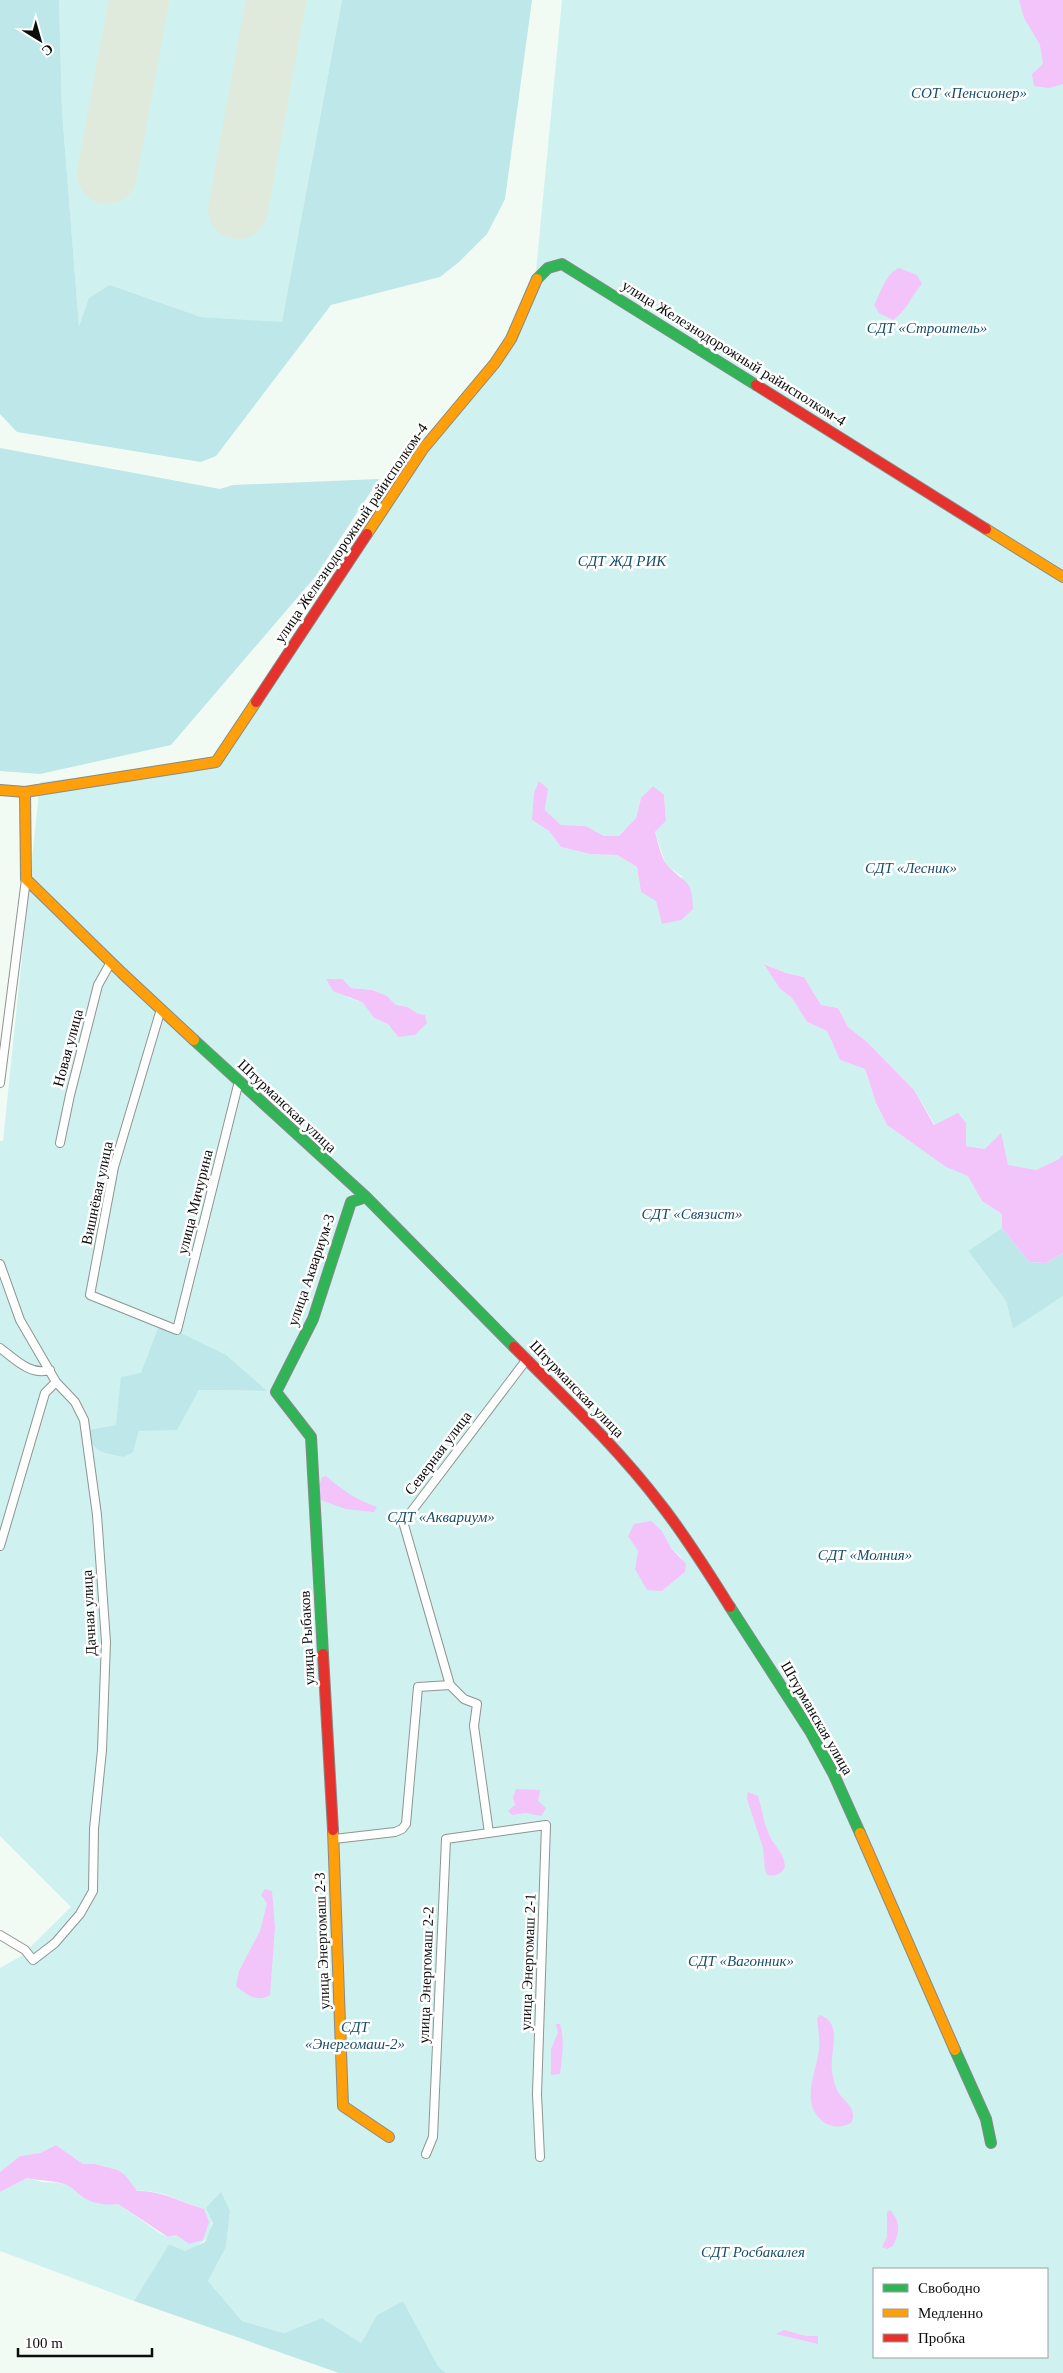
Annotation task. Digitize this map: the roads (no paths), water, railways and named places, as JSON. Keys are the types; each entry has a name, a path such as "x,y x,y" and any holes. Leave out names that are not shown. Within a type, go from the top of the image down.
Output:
{"street":[{"name":"улица Железнодорожный райисполком-4","path":"26,792 216,762 423,449 495,363 506,347 537,279 548,268 562,264 1063,577"},
{"path":"0,790 26,792 26,879 0,1083"},
{"name":"Штурманская улица","path":"26,879 161,1009 366,1197 612,1446 662,1504 687,1538 810,1731 850,1808 986,2119 991,2143"},
{"name":"Новая улица","path":"60,1143 70,1095 98,985 111,962"},
{"name":"Вишнёвая улица","path":"161,1009 114,1167 90,1295 177,1330"},
{"name":"улица Мичурина","path":"177,1330 239,1081"},
{"name":"улица Аквариум-3","path":"310,1436 276,1392 313,1319 351,1202 366,1197"},
{"name":"Дачная улица","path":"0,1264 20,1320 56,1382 75,1402 84,1420 98,1515 106,1652 102,1750 94,1829 94,1891 80,1914 55,1943 33,1960 25,1950 0,1935"},
{"path":"0,1348 31,1370 38,1372 50,1370"},
{"name":"Северная улица","path":"450,1685 404,1522 527,1358"},
{"path":"0,1546 46,1393 56,1382"},
{"name":"улица Рыбаков","path":"310,1436 334,1839"},
{"path":"334,1839 402,1830 406,1824 418,1687 450,1685 464,1699 478,1704 474,1726 489,1833"},
{"name":"улица Энергомаш 2-1","path":"489,1833 546,1825 537,2094 540,2157"},
{"name":"улица Энергомаш 2-2","path":"426,2154 433,2137 446,1840 489,1833"},
{"name":"улица Энергомаш 2-3","path":"334,1839 343,2106 389,2137"}],"park label":[{"name":"СОТ «Пенсионер»","path":"969,93"},
{"name":"СДТ «Строитель»","path":"927,328"},
{"name":"СДТ ЖД РИК","path":"622,561"},
{"name":"СДТ «Лесник»","path":"911,868"},
{"name":"СДТ «Связист»","path":"692,1214"},
{"name":"СДТ «Аквариум»","path":"441,1517"},
{"name":"СДТ «Молния»","path":"865,1555"},
{"name":"СДТ «Вагонник»","path":"741,1961"},
{"name":"СДТ «Энергомаш-2»","path":"355,2036"},
{"name":"СДТ Росбакалея","path":"753,2252"}]}
